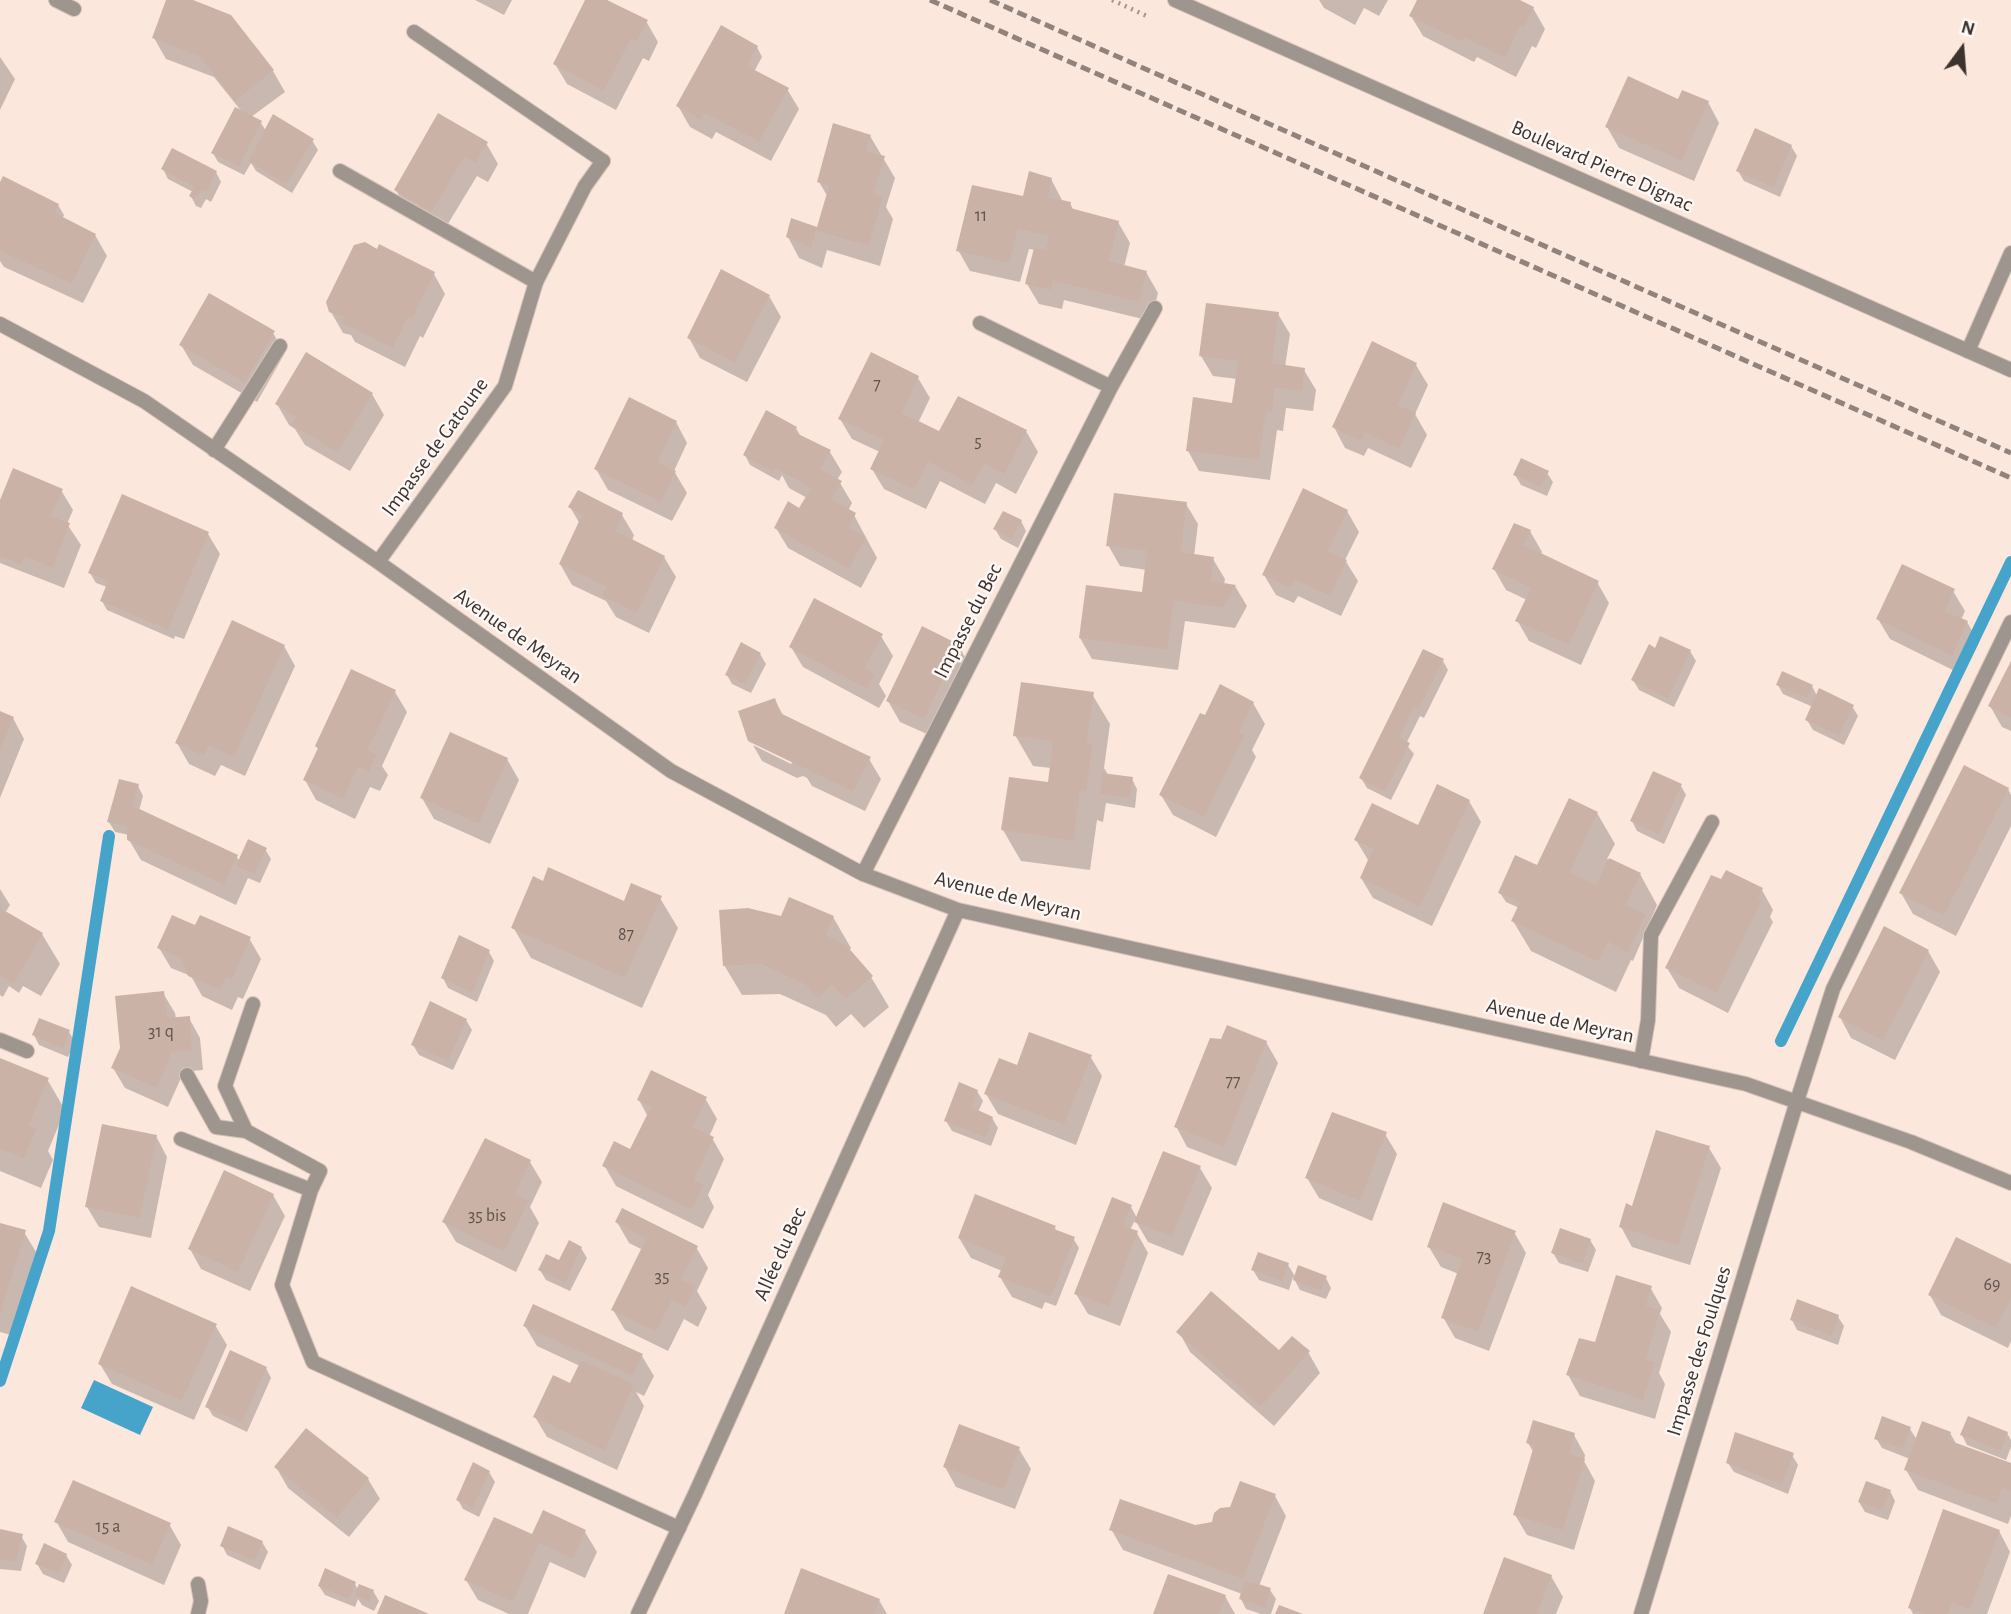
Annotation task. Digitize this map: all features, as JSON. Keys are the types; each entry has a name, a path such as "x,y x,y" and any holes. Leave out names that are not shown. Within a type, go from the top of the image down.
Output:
{"street":[{"path":"56,0 74,9"},
{"name":"Boulevard Pierre Dignac","path":"1175,0 2011,370"},
{"name":"Impasse de Gatoune","path":"377,562 505,386 536,282 585,186 603,162 414,32"},
{"path":"340,171 536,282"},
{"path":"1968,351 2011,253"},
{"name":"Impasse du Bec","path":"863,874 1111,387 1155,308"},
{"path":"980,323 1111,387"},
{"name":"Avenue de Meyran","path":"0,324 144,401 377,562 671,771 863,874 958,910 1746,1084 1911,1142 2011,1183"},
{"path":"214,450 280,346"},
{"name":"Impasse des Foulques","path":"1641,1614 1833,989 2011,622"},
{"path":"1641,1061 1648,1020 1651,935 1712,822"},
{"name":"Allée du Bec","path":"638,1614 958,910"},
{"path":"246,1131 225,1086 253,1004"},
{"path":"0,1040 27,1051"},
{"path":"187,1075 216,1127 246,1131 320,1171 311,1189 282,1285 313,1362 679,1528"},
{"path":"181,1139 311,1189"},
{"path":"198,1584 201,1601 198,1614"}],"water":[{"path":"94,1380 153,1407 140,1435 81,1408"}],"building":[{"path":"166,0 193,0 231,15 274,70 235,101 200,57 152,38"},
{"path":"585,0 607,0 648,20 637,42 631,39 604,91 553,64"},
{"path":"1417,0 1520,0 1534,7 1524,28 1520,26 1505,58 1465,38 1462,42 1409,16"},
{"path":"721,25 758,46 747,66 789,88 759,142 704,113 701,120 676,106"},
{"path":"1628,76 1678,99 1682,90 1709,101 1682,161 1605,127"},
{"path":"235,107 262,121 239,167 211,153"},
{"path":"438,113 488,142 476,163 465,157 431,212 394,190"},
{"path":"273,114 314,139 286,185 248,161"},
{"path":"833,123 871,135 866,151 885,156 873,194 883,197 869,246 816,231 811,248 786,237 791,218 817,227 829,186 817,182"},
{"path":"1755,128 1792,145 1774,188 1736,171"},
{"path":"172,148 217,171 206,193 201,190 195,200 189,196 194,187 161,169"},
{"path":"1029,171 1052,178 1048,197 1071,202 1070,208 1119,221 1109,261 1147,271 1139,302 1053,281 1051,290 1025,284 1034,248 1045,250 1049,236 1018,229 1009,263 956,251 972,185 1023,196"},
{"path":"3,176 59,204 55,213 96,234 72,284 0,251 0,182"},
{"path":"365,242 377,249 379,244 435,272 412,319 408,317 393,348 341,322 344,317 329,312 326,302 354,245"},
{"path":"721,269 770,295 735,363 687,338"},
{"path":"209,293 275,331 245,383 179,345"},
{"path":"1206,303 1279,312 1272,363 1305,368 1302,391 1275,388 1272,412 1266,411 1259,460 1186,451 1193,397 1232,403 1238,361 1199,356"},
{"path":"1372,341 1417,363 1398,405 1416,413 1399,449 1365,433 1361,442 1332,427"},
{"path":"306,352 373,393 338,452 291,425 296,417 275,404"},
{"path":"871,352 919,376 902,413 939,431 958,396 1027,430 1005,474 984,464 973,485 928,462 914,490 870,469 884,440 838,419"},
{"path":"629,397 677,421 658,462 676,471 661,502 594,469"},
{"path":"766,410 797,427 794,432 831,450 820,469 842,481 831,499 856,513 849,527 866,537 849,569 774,528 788,501 799,508 811,488 775,468 773,472 743,455"},
{"path":"1521,458 1549,471 1541,487 1513,475"},
{"path":"13,468 63,489 51,516 70,523 53,568 25,557 21,565 0,556 0,500"},
{"path":"1303,488 1348,510 1328,551 1347,560 1330,596 1295,580 1291,588 1262,575"},
{"path":"578,490 623,513 616,531 665,556 637,613 602,596 606,587 559,564 582,515 568,507"},
{"path":"1114,493 1187,502 1181,552 1214,557 1211,581 1236,585 1223,608 1174,601 1167,650 1079,638 1086,585 1142,592 1147,551 1106,546"},
{"path":"122,494 209,532 168,630 100,601 108,581 88,573"},
{"path":"1003,511 1022,520 1012,539 993,529"},
{"path":"1514,523 1531,530 1524,545 1599,581 1569,645 1515,621 1531,588 1492,569"},
{"path":"1902,564 1955,589 1945,611 1968,621 1952,656 1876,619"},
{"path":"814,598 883,634 865,668 875,674 867,689 789,647"},
{"path":"232,620 285,645 234,757 209,746 204,756 175,743"},
{"path":"922,626 960,645 924,719 886,701"},
{"path":"1660,636 1691,650 1668,699 1631,680 1649,644 1655,648"},
{"path":"741,642 761,653 745,684 725,675"},
{"path":"1423,649 1444,659 1419,709 1414,707 1399,738 1410,743 1385,792 1359,778"},
{"path":"2011,661 2011,718 1988,706"},
{"path":"351,669 396,690 368,750 377,754 369,772 358,767 343,799 303,780 318,748 315,746"},
{"path":"1782,671 1813,685 1807,698 1776,685"},
{"path":"1021,682 1094,692 1087,742 1093,744 1086,792 1080,790 1074,841 1001,830 1009,777 1048,782 1053,741 1013,736"},
{"path":"1220,684 1254,702 1239,732 1245,735 1204,817 1159,795 1200,713 1205,715"},
{"path":"1819,688 1854,705 1839,736 1805,720"},
{"path":"775,698 780,713 871,757 853,792 748,741 738,711"},
{"path":"0,711 14,717 0,750"},
{"path":"450,732 508,758 479,824 420,798"},
{"path":"1964,765 2009,788 1944,916 1899,893"},
{"path":"1653,771 1682,784 1659,835 1630,821"},
{"path":"1102,773 1133,777 1130,798 1100,794"},
{"path":"119,779 139,784 133,806 238,855 224,885 127,840 127,827 107,822"},
{"path":"1437,784 1470,800 1420,907 1360,878 1373,849 1354,840 1372,803 1418,825"},
{"path":"1569,798 1598,812 1570,872 1596,885 1609,858 1641,873 1626,905 1646,914 1628,953 1608,942 1598,962 1511,921 1520,902 1498,893 1515,855 1537,865"},
{"path":"248,839 267,848 254,874 236,866"},
{"path":"548,867 624,901 631,883 662,896 625,978 511,928 533,876 543,881"},
{"path":"1726,870 1763,888 1758,898 1762,900 1717,993 1665,968 1711,875 1721,879"},
{"path":"789,897 834,916 826,935 846,945 873,976 846,999 832,985 818,998 806,985 761,964 723,966 719,910 748,908 781,916"},
{"path":"0,908 43,933 14,984 0,976"},
{"path":"172,915 195,925 200,915 251,937 232,980 226,977 220,990 188,976 181,958 157,948"},
{"path":"1884,926 1929,950 1883,1041 1838,1017"},
{"path":"459,935 490,950 472,993 441,978"},
{"path":"164,991 167,1018 190,1016 192,1050 170,1052 157,1088 111,1068 120,1048 115,996"},
{"path":"430,1001 467,1019 448,1061 411,1045"},
{"path":"39,1018 70,1030 63,1049 32,1035"},
{"path":"1227,1025 1267,1041 1224,1147 1174,1127 1210,1038 1221,1039"},
{"path":"1029,1032 1092,1055 1064,1125 984,1094 999,1058 1017,1065"},
{"path":"0,1058 49,1078 29,1125 37,1128 24,1159 0,1149"},
{"path":"651,1070 707,1097 693,1127 714,1137 694,1180 704,1185 692,1210 602,1166 614,1141 630,1149 651,1107 637,1100"},
{"path":"959,1082 978,1090 971,1107 993,1117 986,1138 944,1121"},
{"path":"1332,1112 1387,1132 1360,1201 1305,1178"},
{"path":"102,1124 157,1135 140,1218 85,1207"},
{"path":"1656,1130 1710,1146 1678,1246 1619,1227 1626,1203 1632,1206"},
{"path":"485,1138 531,1160 515,1194 529,1201 504,1252 442,1222"},
{"path":"1163,1151 1201,1166 1172,1237 1134,1222"},
{"path":"224,1170 274,1194 238,1272 188,1249"},
{"path":"975,1194 1056,1226 1054,1229 1075,1237 1051,1297 998,1277 1006,1258 958,1238"},
{"path":"1112,1197 1132,1205 1123,1226 1138,1231 1109,1307 1074,1294"},
{"path":"1443,1202 1516,1231 1478,1332 1441,1318 1462,1259 1427,1247"},
{"path":"622,1208 698,1246 681,1280 696,1286 686,1308 672,1300 656,1332 611,1310 646,1239 615,1222"},
{"path":"0,1223 26,1230 1,1312 0,1312"},
{"path":"1560,1228 1591,1239 1583,1264 1551,1253"},
{"path":"1956,1237 2011,1264 2011,1298 1996,1328 1928,1295"},
{"path":"569,1240 582,1247 565,1283 538,1270 546,1254 559,1260"},
{"path":"1258,1252 1289,1263 1283,1281 1251,1270"},
{"path":"1298,1265 1327,1276 1321,1291 1293,1280"},
{"path":"1616,1275 1652,1286 1646,1306 1660,1310 1646,1360 1655,1362 1643,1400 1566,1375 1579,1338 1595,1342"},
{"path":"131,1286 217,1324 182,1401 98,1364"},
{"path":"1211,1291 1279,1350 1292,1336 1310,1351 1261,1407 1176,1332"},
{"path":"1797,1299 1839,1315 1832,1336 1790,1320"},
{"path":"533,1304 643,1354 633,1376 523,1326"},
{"path":"230,1350 267,1367 242,1423 205,1407"},
{"path":"581,1360 634,1384 605,1451 533,1417 553,1375 570,1383"},
{"path":"1882,1416 1911,1427 1903,1449 1874,1439"},
{"path":"1968,1416 2008,1432 2001,1451 1960,1435"},
{"path":"1533,1420 1575,1433 1569,1454 1585,1459 1563,1530 1513,1515 1534,1446 1526,1443"},
{"path":"1922,1421 1951,1432 1948,1440 2011,1463 2011,1491 2002,1488 1997,1504 1904,1470"},
{"path":"959,1424 1020,1447 1004,1490 943,1467"},
{"path":"306,1428 369,1478 337,1518 274,1467"},
{"path":"1735,1432 1794,1453 1782,1485 1726,1463"},
{"path":"473,1462 490,1471 473,1508 456,1500"},
{"path":"73,1480 171,1523 152,1565 54,1522"},
{"path":"1240,1481 1276,1494 1243,1579 1109,1530 1120,1499 1195,1525 1212,1522 1214,1513 1220,1508 1230,1507"},
{"path":"1866,1481 1891,1490 1882,1511 1858,1502"},
{"path":"1943,1509 2000,1530 1970,1610 1952,1603 1948,1614 1925,1614 1908,1608"},
{"path":"543,1510 586,1530 573,1559 539,1543 513,1602 464,1580 494,1517 532,1534"},
{"path":"228,1526 263,1541 255,1561 220,1546"},
{"path":"0,1529 23,1534 16,1562 0,1559"},
{"path":"44,1543 67,1554 59,1574 35,1564"},
{"path":"1504,1557 1552,1575 1537,1614 1483,1614"},
{"path":"325,1568 356,1582 349,1599 318,1586"},
{"path":"801,1568 880,1599 874,1614 784,1614"},
{"path":"1168,1574 1226,1595 1219,1614 1153,1614"},
{"path":"1245,1580 1271,1588 1265,1608 1239,1599"},
{"path":"359,1584 374,1590 369,1602 354,1595"},
{"path":"385,1595 429,1614 377,1614"},
{"path":"1279,1605 1303,1614 1275,1614"}],"waterway":[{"path":"1781,1041 2011,562"},
{"path":"0,1381 49,1231 109,836"}],"railway":[{"path":"930,0 2011,478"},
{"path":"990,0 2011,453"}]}
